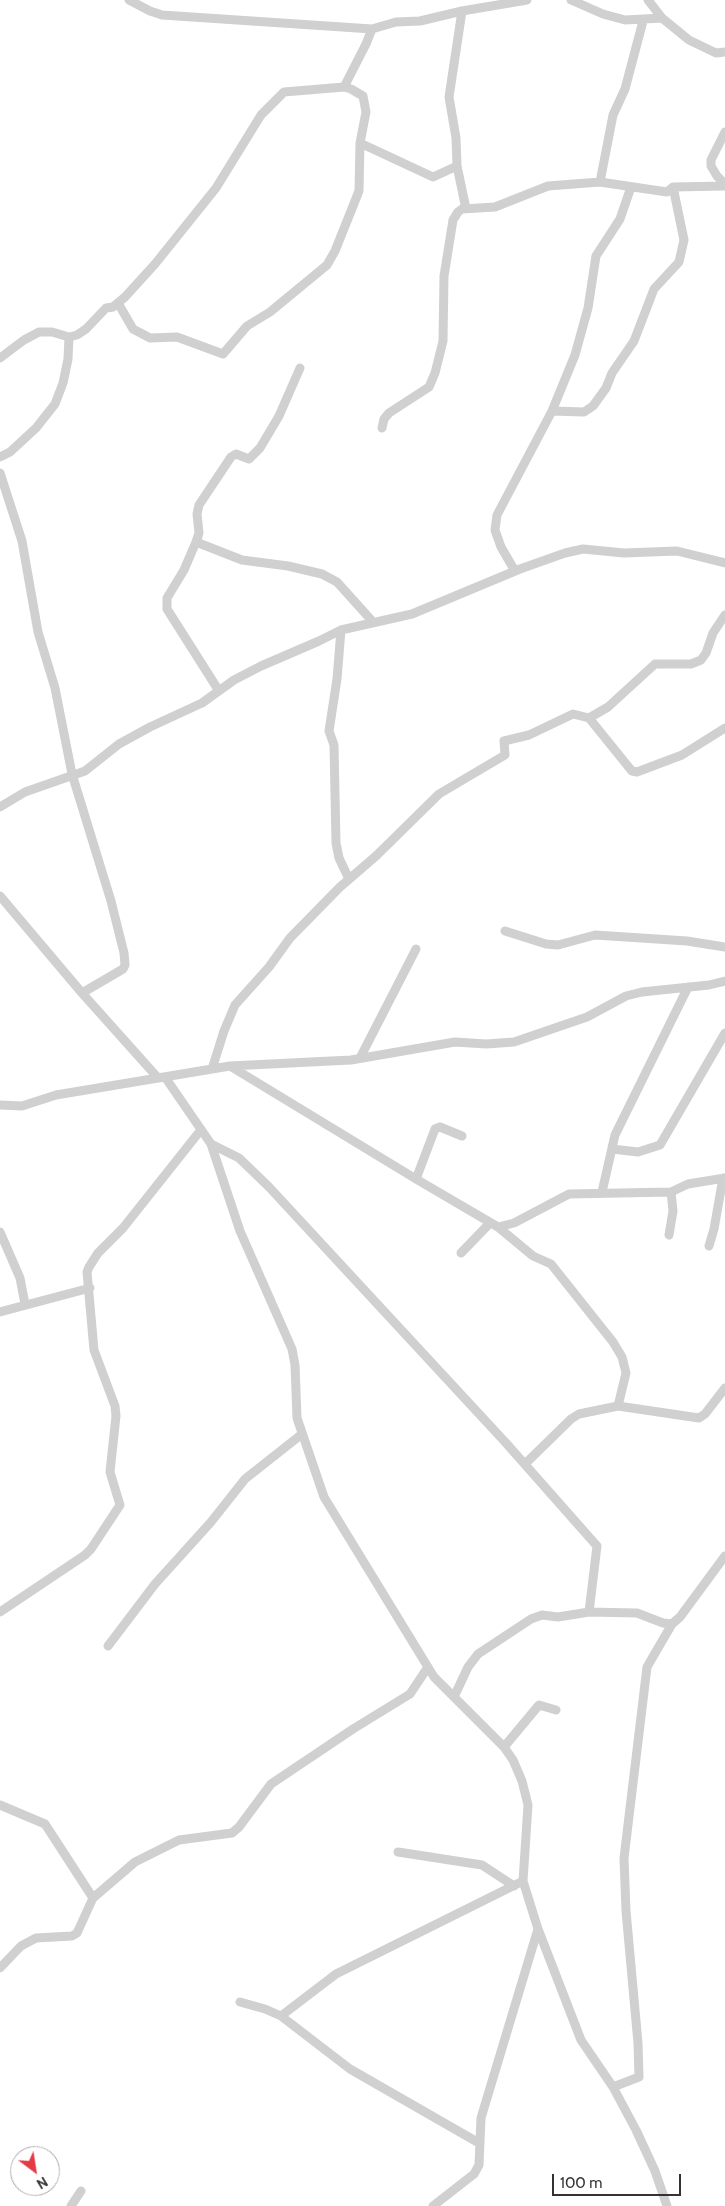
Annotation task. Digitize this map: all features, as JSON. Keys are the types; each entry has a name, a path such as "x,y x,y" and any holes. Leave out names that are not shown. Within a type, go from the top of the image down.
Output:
{"street":[{"path":"129,0 162,15 372,29 396,22 420,21 462,10 528,0"},
{"path":"571,0 603,14 625,20 643,21 662,18"},
{"path":"648,0 662,18 689,40 716,53 725,52"},
{"path":"462,10 449,97 456,138 457,166 465,204 464,209"},
{"path":"600,182 613,115 626,88 643,21"},
{"path":"344,88 372,29"},
{"path":"0,358 24,340 39,332 52,332 69,337 77,335 86,329 106,308 118,303 155,264 216,188 261,115 284,92 344,88 351,89 363,96 366,112 360,144 359,191 335,251 327,265 278,307 247,326 223,354 177,338 150,338 133,329 118,303"},
{"path":"725,132 711,160 717,176 725,185"},
{"path":"360,144 433,177 457,166"},
{"path":"382,428 384,419 389,413 429,387 435,374 443,341 444,276 456,213 464,209 495,208 548,186 600,182 667,192 673,187 725,185"},
{"path":"515,571 501,547 495,530 497,515 552,411 575,355 588,308 596,256 620,220 631,186"},
{"path":"552,411 584,412 593,406 606,388 612,373 634,341 654,289 680,262 684,240 673,187"},
{"path":"0,457 10,452 36,428 55,404 63,384 68,359 69,337"},
{"path":"218,691 167,609 167,598 184,570 199,533 198,505 231,457 236,454 249,459 260,448 279,416 300,368"},
{"path":"0,473 22,541 38,632 55,688 72,774 111,901 125,960 124,969 121,972 82,993"},
{"path":"196,542 242,560 288,566 322,574 337,582 374,622"},
{"path":"0,807 26,792 72,774 85,771 119,744 150,727 202,703 218,691 261,666 320,641 340,630 412,614 515,571 565,553 583,549 624,553 676,551 725,564"},
{"path":"589,718 608,707 655,664 691,664 701,660 706,653 713,633 725,615"},
{"path":"340,630 337,679 329,731 334,745 336,844 339,858 349,879"},
{"path":"212,1069 224,1031 235,1005 269,967 300,926 439,794 505,755 504,741 529,735 573,714 589,718 632,771 638,772 682,755 725,728"},
{"path":"0,896 82,993 162,1078 211,1144 240,1231 292,1348 295,1364 297,1418 324,1497 434,1677 504,1746 513,1760 522,1781 528,1805 523,1881 538,1929 582,2040 613,2087 636,2130 655,2171 667,2206"},
{"path":"505,931 546,944 558,945 595,935 667,939 725,947"},
{"path":"360,1058 416,949"},
{"path":"0,1105 22,1106 56,1095 230,1066 360,1058 455,1042 486,1044 514,1042 587,1017 626,996 725,980"},
{"path":"602,1192 615,1135 688,987"},
{"path":"612,1149 638,1152 660,1145 725,1033"},
{"path":"230,1066 494,1225 533,1256 551,1264 614,1342 625,1366 626,1373 618,1406"},
{"path":"416,1179 435,1128 440,1127 462,1136"},
{"path":"0,1612 91,1549 120,1504 110,1472 116,1416 115,1406 94,1350 88,1272 91,1262 123,1228 200,1131"},
{"path":"211,1144 239,1158 269,1187 525,1464 597,1546 589,1612"},
{"path":"461,1253 494,1225 514,1223 569,1194 602,1192 654,1194 671,1192 688,1184 724,1178 709,1246"},
{"path":"669,1235 673,1211 671,1192"},
{"path":"0,1232 20,1278 25,1304"},
{"path":"0,1312 90,1288"},
{"path":"525,1464 571,1419 579,1414 618,1406 699,1418 705,1414 725,1388"},
{"path":"108,1646 155,1584 211,1522 245,1479 302,1434"},
{"path":"613,2087 639,2077 638,2043 626,1911 624,1858 647,1667 672,1624 680,1617 725,1556"},
{"path":"454,1697 468,1667 478,1654 518,1626 542,1615 558,1617 589,1612 637,1613 663,1624 672,1624"},
{"path":"0,1968 21,1946 36,1938 72,1936 77,1933 93,1898 135,1862 179,1840 232,1833 239,1827 271,1784 353,1729 410,1694 428,1667"},
{"path":"504,1746 539,1705 556,1710"},
{"path":"0,1805 45,1824 93,1898"},
{"path":"398,1852 482,1865 514,1886"},
{"path":"281,2016 332,1976 523,1881"},
{"path":"433,2206 474,2174 479,2165 481,2118 538,1929"},
{"path":"240,2002 265,2008 281,2016 350,2069 479,2143"},
{"path":"70,2206 81,2191"}]}
